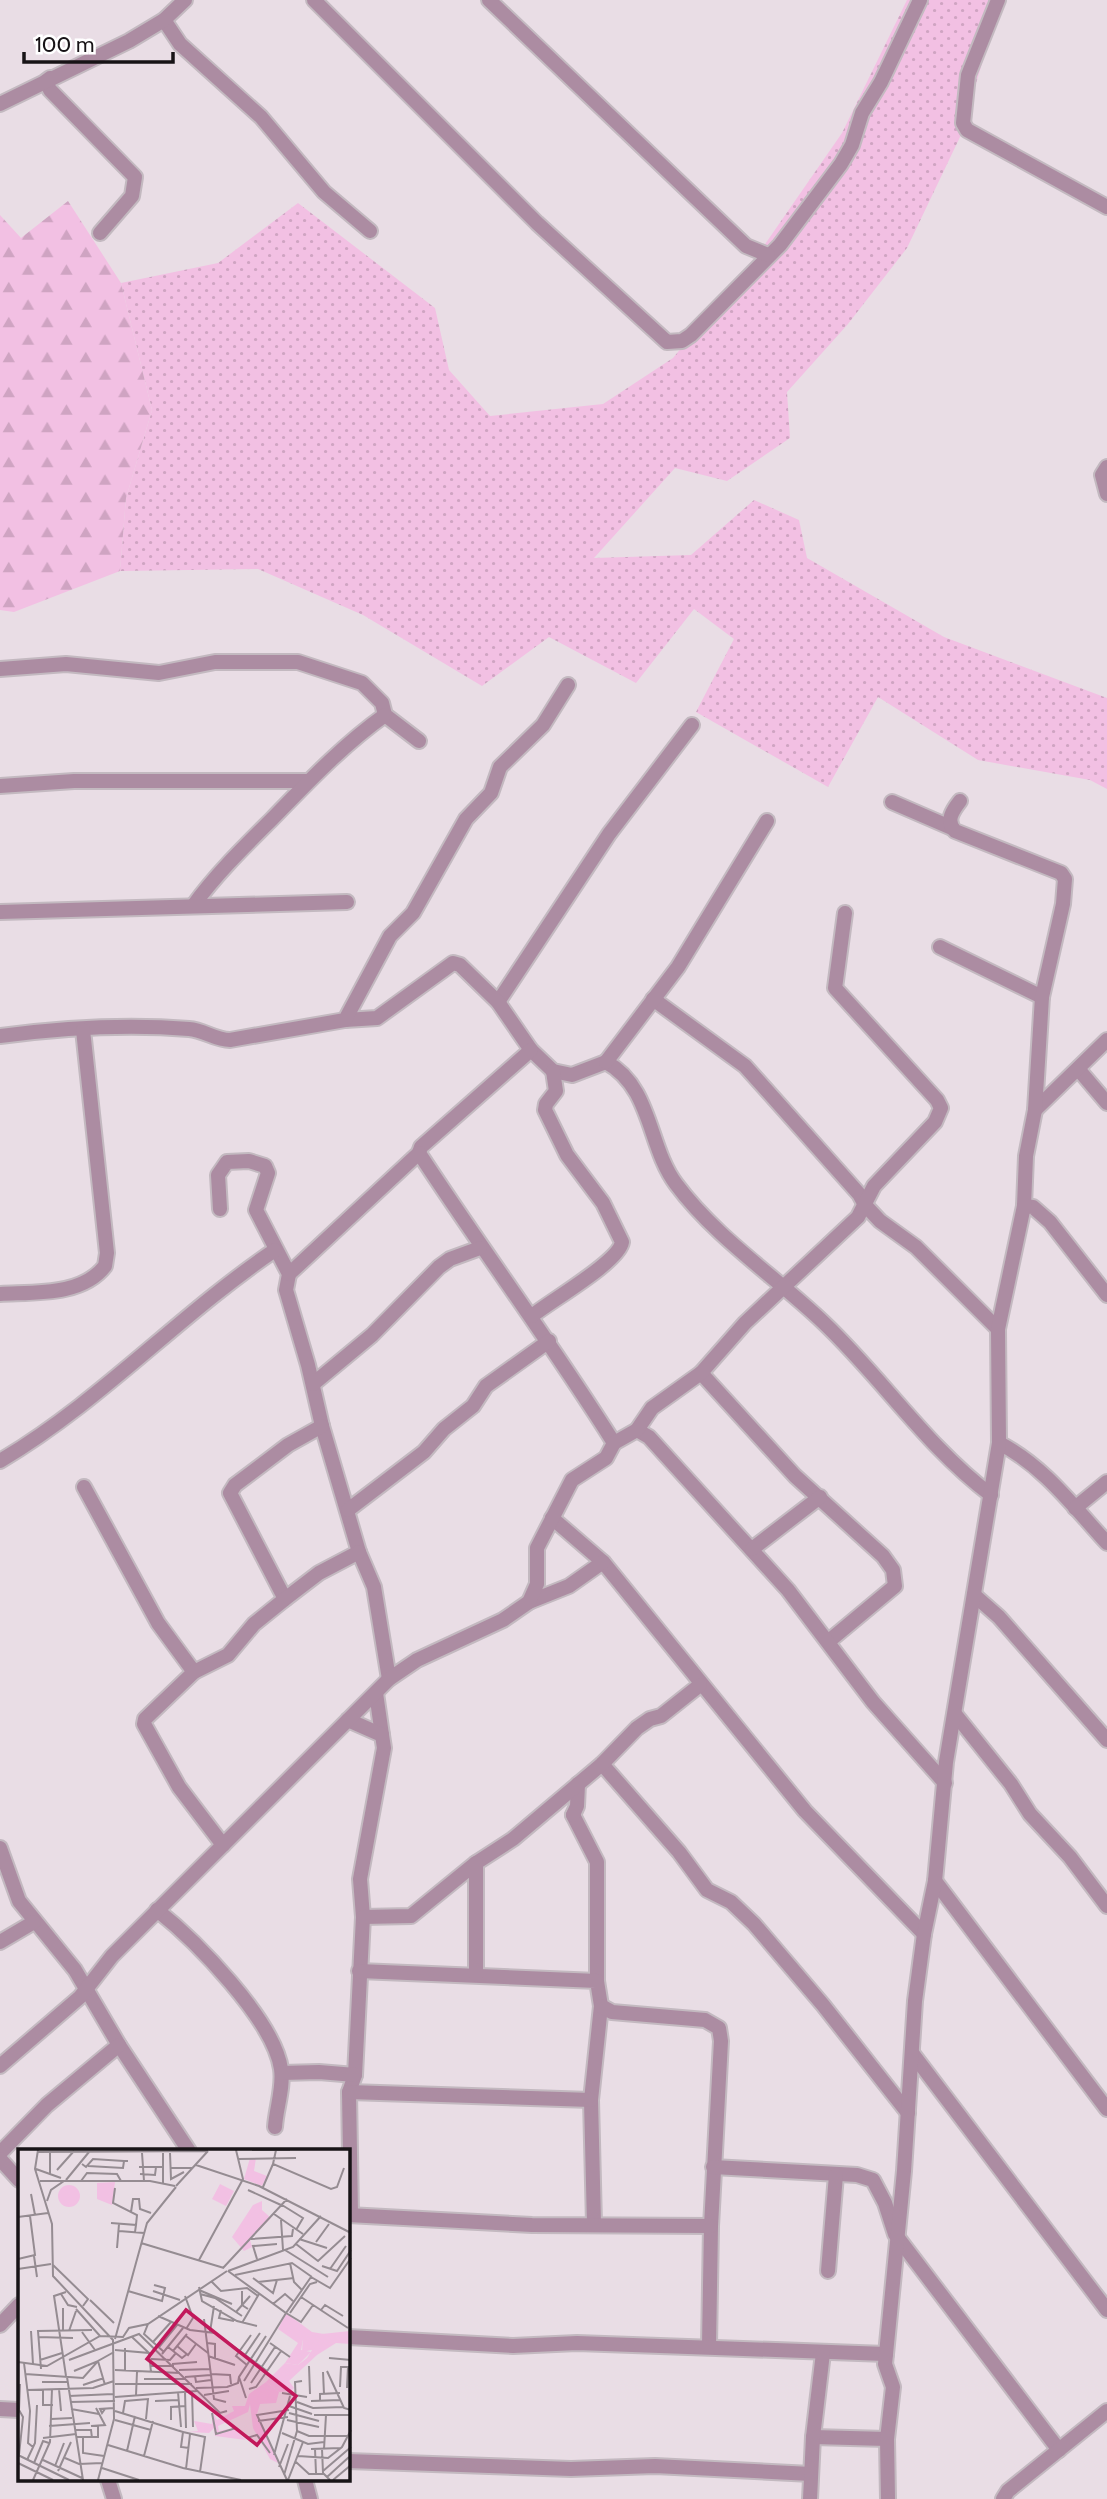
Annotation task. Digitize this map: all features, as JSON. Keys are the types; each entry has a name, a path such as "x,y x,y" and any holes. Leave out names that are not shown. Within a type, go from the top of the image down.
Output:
{"street":[{"path":"0,104 129,41 164,20 185,0"},
{"path":"314,0 537,223 667,342 682,341 691,335 808,211 847,155 862,113 881,82 920,0"},
{"path":"489,0 746,246 768,255"},
{"path":"998,0 968,75 963,123 967,130 1107,207"},
{"path":"164,20 180,44 261,117 324,192 370,231"},
{"path":"50,78 46,81 50,89 135,177 132,196 100,233"},
{"path":"1107,467 1102,475 1107,494"},
{"path":"0,669 66,664 159,673 215,662 298,662 362,682 382,703 385,715 419,741"},
{"path":"345,1020 390,936 413,913 466,819 491,793 500,767 538,730 568,685"},
{"path":"193,906 213,879 308,781 354,737 385,715"},
{"path":"498,1002 609,834 692,725"},
{"path":"0,786 74,781 308,781"},
{"path":"952,828 950,818 960,801"},
{"path":"892,802 1065,877 1063,904 1041,997 1035,1110 1026,1156 1024,1206 998,1329 999,1443 995,1474 955,1714 960,1730 1011,1784 1030,1814 1070,1857 1107,1906"},
{"path":"0,1036 83,1030 193,1029 213,1038 230,1040 345,1020 377,1018 453,963 460,965 498,1002 531,1050 553,1072 572,1075 607,1062 678,967 767,821"},
{"path":"0,912 346,902"},
{"path":"529,1602 537,1584 537,1548 572,1480 606,1458 614,1443 644,1429 674,1390 701,1373 745,1323 858,1217 874,1186 935,1122 941,1108 883,1038 838,996 835,988 845,913"},
{"path":"940,947 1041,997"},
{"path":"653,999 754,1075 859,1194 864,1205 889,1229 916,1247 998,1329"},
{"path":"0,1294 46,1292 80,1285 105,1266 107,1253 83,1030"},
{"path":"1035,1110 1107,1040"},
{"path":"388,1679 374,1587 359,1552 321,1426 313,1384 286,1290 289,1273 419,1153 421,1147 531,1050"},
{"path":"607,1062 628,1077 668,1173 678,1186 825,1324 974,1482 991,1495"},
{"path":"1079,1070 1107,1103"},
{"path":"532,1316 555,1297 576,1287 613,1256 622,1242 603,1203 567,1155 545,1110 546,1104 556,1091 553,1072"},
{"path":"419,1153 480,1248 549,1341 614,1443"},
{"path":"220,1209 218,1175 227,1161 248,1161 265,1166 268,1173 256,1210 289,1273"},
{"path":"1024,1206 1033,1207 1050,1222 1107,1295"},
{"path":"313,1384 372,1335 439,1267 450,1259 480,1248"},
{"path":"0,1461 43,1434 229,1281 275,1250"},
{"path":"348,1510 424,1452 444,1429 473,1406 486,1386 549,1341"},
{"path":"308,1365 334,1365"},
{"path":"701,1373 757,1438 883,1556 893,1570 896,1581 891,1590 829,1642"},
{"path":"285,1599 230,1493 235,1485 288,1445 321,1426"},
{"path":"644,1429 752,1549 829,1642 873,1702 945,1783"},
{"path":"999,1443 1020,1453 1043,1472 1107,1543"},
{"path":"974,1482 995,1474"},
{"path":"1075,1508 1107,1482"},
{"path":"84,1487 158,1623 194,1672"},
{"path":"752,1549 820,1497"},
{"path":"552,1518 603,1562 700,1685 805,1811 924,1934"},
{"path":"223,1845 179,1787 144,1724 146,1715 194,1672 228,1655 254,1624 285,1599 319,1573 359,1552"},
{"path":"0,2066 80,1997 84,1988 157,1910 388,1679 417,1660 503,1620 529,1602 560,1592 603,1562"},
{"path":"974,1595 999,1617 1107,1740"},
{"path":"363,1917 411,1916 457,1877 513,1839 602,1764 637,1728 650,1719 661,1716 700,1685"},
{"path":"349,2149 349,2092 355,2076 363,1917 360,1879 384,1762 376,1693"},
{"path":"348,1720 382,1735"},
{"path":"888,2499 887,2439 893,2386 886,2364 886,2354 895,2234 908,2113 916,2070 912,2053 924,1934 935,1881 946,1762 960,1730"},
{"path":"931,1768 946,1762"},
{"path":"602,1764 679,1852 707,1890 731,1902 754,1924 823,2005 908,2113"},
{"path":"573,1815 578,1806 578,1784"},
{"path":"543,1814 573,1815"},
{"path":"573,1815 597,1862 597,1981 605,2013 591,2100 594,2224"},
{"path":"0,1848 19,1901 34,1922 63,1953 119,2045 189,2149"},
{"path":"476,1863 476,1975"},
{"path":"457,1877 475,1884"},
{"path":"935,1881 1107,2109"},
{"path":"157,1910 202,1951 232,1985 272,2043 282,2073 275,2127"},
{"path":"0,1942 34,1922"},
{"path":"359,1971 597,1981"},
{"path":"605,2013 705,2020 719,2028 721,2041 710,2226 709,2346"},
{"path":"0,2153 55,2097 119,2045"},
{"path":"916,2070 1107,2310"},
{"path":"282,2073 319,2071 355,2076"},
{"path":"349,2092 591,2100"},
{"path":"0,2160 18,2179"},
{"path":"713,2167 868,2176 873,2179 886,2203 895,2234 1059,2450"},
{"path":"828,2272 836,2175"},
{"path":"350,2215 532,2225 710,2226"},
{"path":"892,2275 917,2264"},
{"path":"0,2325 18,2306"},
{"path":"350,2337 513,2346 577,2343 709,2346 824,2354 886,2354"},
{"path":"810,2499 813,2437 824,2354"},
{"path":"0,2409 18,2410"},
{"path":"1003,2499 1007,2491 1107,2411"},
{"path":"813,2437 887,2439"},
{"path":"350,2461 583,2469 655,2466 811,2474"},
{"path":"109,2482 114,2499"},
{"path":"306,2482 310,2499"}],"green space":[{"path":"907,0 1001,0 960,137 907,248 848,324 787,392 790,438 727,481 675,468 594,558 691,555 754,500 799,520 807,558 944,637 1107,698 1107,789 1090,780 978,760 878,697 828,787 696,712 734,639 694,609 636,683 549,637 482,686 363,615 258,569 120,571 126,498 152,410 121,283 218,263 298,203 435,308 449,370 490,416 603,404 673,358 754,260 842,133"},
{"path":"68,201 121,283 152,410 126,498 120,571 14,612 0,610 0,215 21,238"}]}
